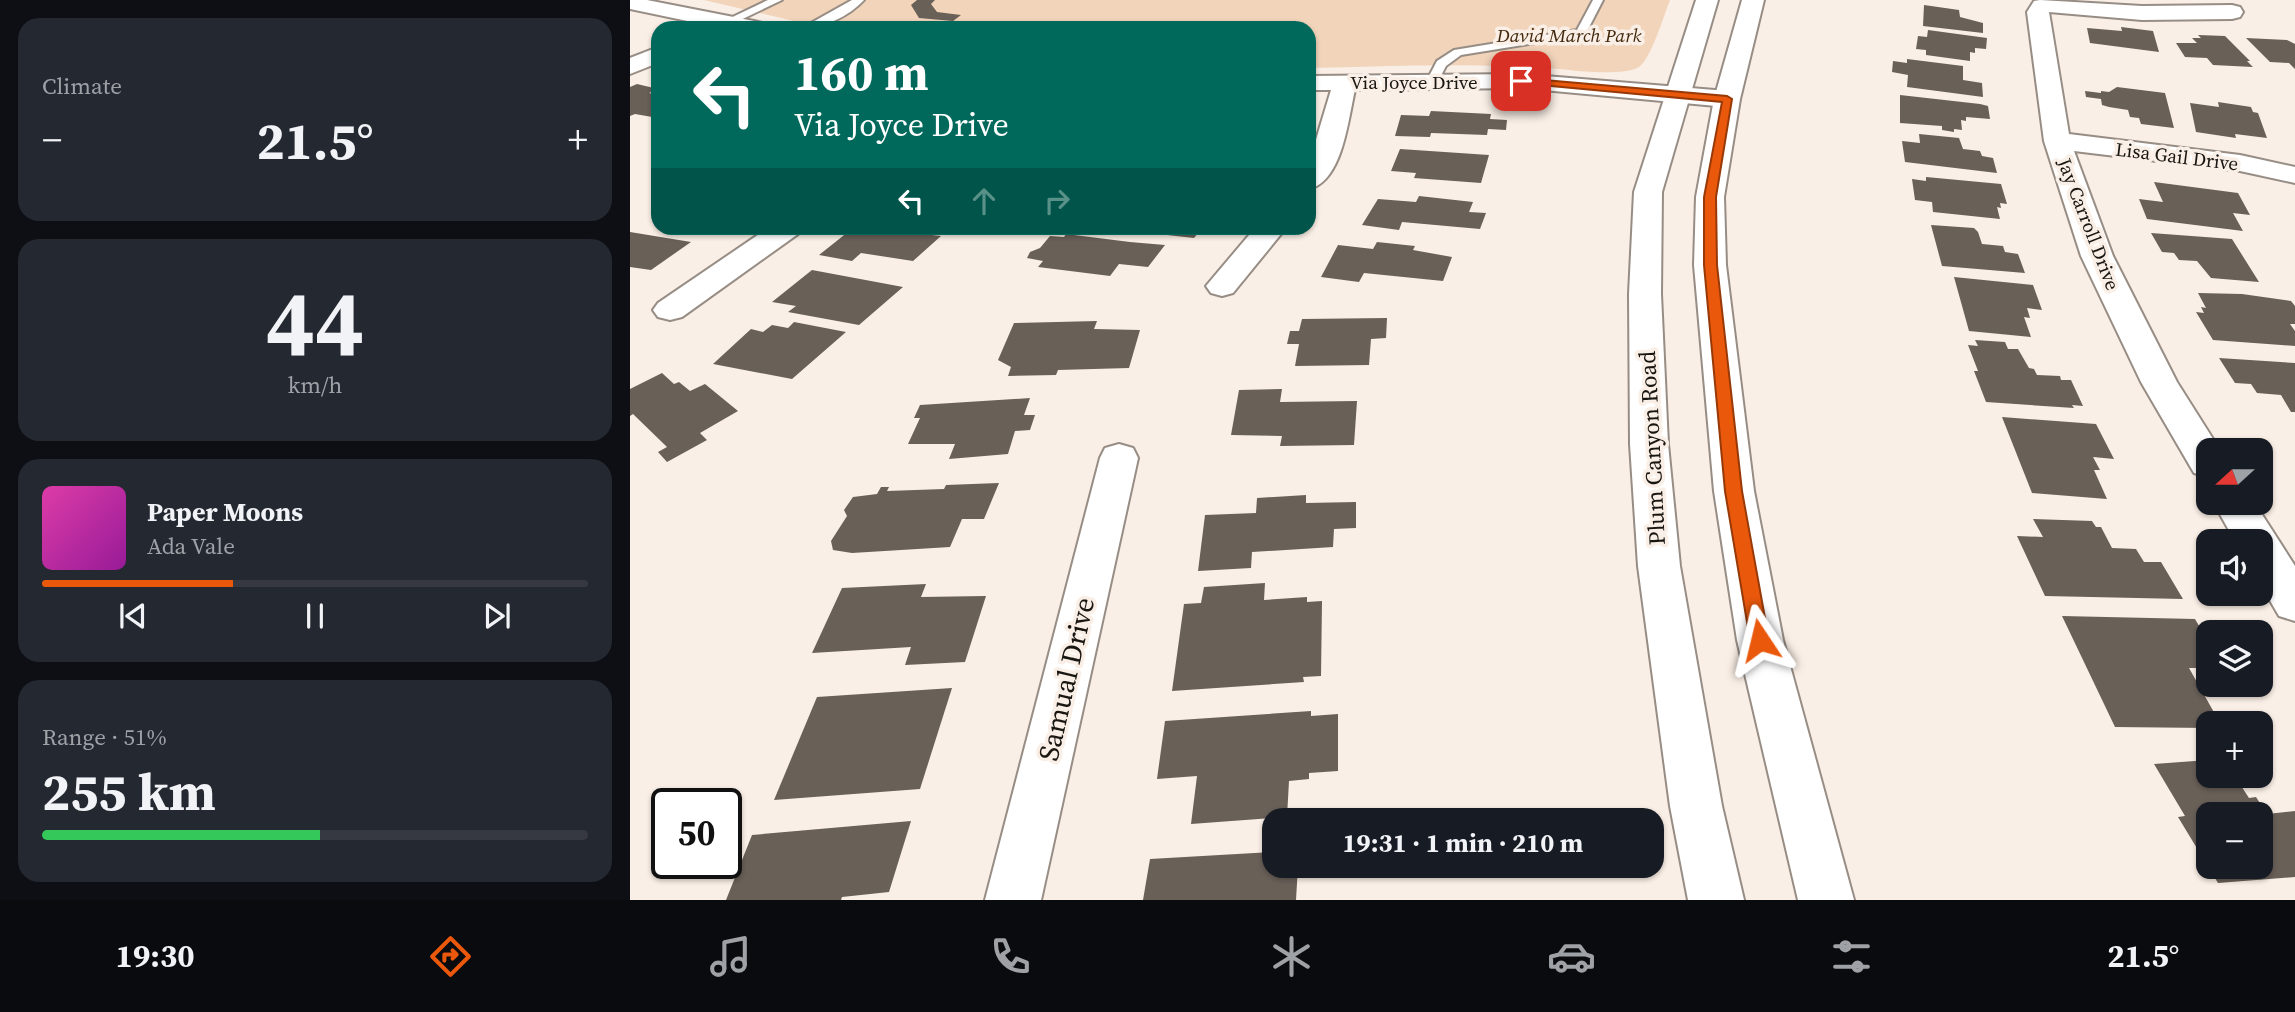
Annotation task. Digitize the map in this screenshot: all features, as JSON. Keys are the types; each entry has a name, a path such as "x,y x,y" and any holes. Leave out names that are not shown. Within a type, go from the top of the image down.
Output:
{"street":[{"name":"Plum Canyon Road","path":"1707,0 1676,93 1648,192 1645,294 1649,444 1659,566 1696,806 1716,900"},
{"path":"1753,0 1727,99 1710,197 1710,265 1734,491 1760,640 1826,900"},
{"path":"630,2 706,21"},
{"name":"Jay Carroll Drive","path":"2196,443 2159,382 2097,256 2057,141 2038,12 2042,6 2052,5 2142,13 2232,12"},
{"path":"630,67 651,57"},
{"name":"Via Joyce Drive","path":"1316,83 1521,81 1727,99"},
{"path":"1316,172 1325,161 1345,82"},
{"name":"Lisa Gail Drive","path":"2057,141 2240,163 2295,176"},
{"path":"670,310 777,235"},
{"path":"1222,286 1265,235"},
{"name":"Samual Drive","path":"1013,900 1119,458"},
{"path":"2273,567 2295,603"}],"lane":[{"path":"731,21 777,0"},
{"path":"823,21 859,0"},
{"path":"1432,82 1439,65 1447,56 1458,51 1581,33 1598,0"}],"green space":[{"name":"David March Park","path":"704,0 1670,0 1653,46 1644,62 1633,70 1605,72 1472,65 1316,68 1316,21 794,21"}],"building":[{"path":"917,0 935,0 931,4 937,12 961,15 953,21 919,18 911,5"},
{"path":"1924,5 1959,10 1960,17 1983,23 1983,33 1923,26"},
{"path":"2121,27 2153,31 2159,52 2090,43 2087,28 2122,31"},
{"path":"1928,30 1987,38 1986,49 1975,48 1975,53 1970,52 1970,61 1926,55 1926,50 1916,49 1918,36 1927,37"},
{"path":"2198,35 2225,36 2253,67 2213,65 2207,58 2185,57 2176,43 2197,43 2192,38 2201,38"},
{"path":"2246,38 2287,40 2295,44 2295,69 2289,63 2270,62"},
{"path":"1907,59 1963,66 1963,80 1982,83 1983,97 1907,87 1908,75 1892,72 1893,61 1907,63"},
{"path":"637,84 651,87 651,117 635,114 630,116 630,87"},
{"path":"2117,87 2165,93 2174,128 2141,124 2139,118 2130,117 2128,110 2102,105 2101,99 2086,97 2085,91 2109,92"},
{"path":"1900,95 1988,106 1990,119 1966,117 1966,121 1961,120 1962,130 1954,129 1954,132 1942,130 1942,126 1900,123"},
{"path":"2218,102 2251,107 2253,112 2258,113 2267,138 2235,134 2236,138 2196,132 2190,103 2219,107"},
{"path":"1431,111 1491,114 1490,119 1507,120 1506,130 1488,129 1487,135 1431,133 1430,137 1395,136 1401,115 1429,116"},
{"path":"1919,134 1959,138 1963,149 1980,151 1982,156 1993,158 1997,173 1905,162 1902,141 1920,143"},
{"path":"1400,149 1489,155 1481,183 1414,178 1416,173 1391,171"},
{"path":"1926,177 2001,184 2007,204 2000,203 2001,208 1997,207 2000,219 1933,212 1932,202 1915,200 1912,179 1926,181"},
{"path":"2154,182 2238,193 2250,215 2233,213 2243,231 2147,219 2139,199 2163,202"},
{"path":"1419,196 1473,202 1469,212 1486,213 1480,229 1402,222 1399,230 1362,225 1378,199 1416,202"},
{"path":"1931,225 1974,228 1982,244 2003,246 2005,252 2018,254 2025,273 1942,266"},
{"path":"630,232 691,242 651,270 630,267"},
{"path":"2151,233 2232,239 2259,282 2211,278 2197,261 2179,260 2174,253 2162,252"},
{"path":"844,235 941,236 913,261 861,253 852,261 819,255"},
{"path":"1074,235 1165,245 1148,267 1119,264 1110,276 1038,267 1043,261 1027,258 1030,252 1040,248 1050,236"},
{"path":"1167,235 1196,235 1194,238"},
{"path":"1377,242 1415,246 1413,250 1452,257 1443,281 1364,273 1359,282 1321,277 1338,245 1373,249"},
{"path":"812,270 903,287 859,325 788,312 796,306 772,302"},
{"path":"1954,277 2033,285 2042,310 2027,308 2030,318 2024,317 2031,337 1969,331"},
{"path":"2198,293 2242,294 2291,301 2295,306 2295,324 2290,324 2295,331 2295,346 2213,340 2196,312 2204,313 2201,307 2206,308"},
{"path":"1387,318 1386,338 1371,339 1369,365 1295,366 1299,344 1287,344 1290,331 1299,331 1302,319"},
{"path":"1097,321 1094,329 1140,330 1129,368 1058,370 1056,375 1008,376 1011,367 998,360 1014,323"},
{"path":"794,322 846,332 792,379 713,364 751,329 763,332 772,325 788,328"},
{"path":"1975,340 2005,342 2008,349 2018,349 2029,368 2034,369 2037,375 2060,376 2061,380 2071,380 2083,406 2072,405 2074,408 1986,402 1974,371 1978,371 1968,345 1978,346"},
{"path":"2219,358 2295,363 2295,412 2291,412 2281,395 2257,393 2251,384 2235,383"},
{"path":"662,373 674,384 679,382 690,391 705,384 738,411 700,433 707,440 667,462 658,452 667,447 633,414 630,416 630,389"},
{"path":"1282,389 1280,402 1357,401 1354,445 1280,446 1282,436 1231,435 1239,390"},
{"path":"1030,398 1024,415 1035,415 1030,430 1015,431 1008,454 949,459 955,444 908,444 920,418 914,418 920,405"},
{"path":"2002,417 2096,424 2114,459 2093,457 2100,470 2094,470 2107,499 2032,493"},
{"path":"999,483 984,519 962,519 950,547 852,553 833,550 831,541 847,516 844,510 853,497 877,494 881,487 889,487 887,491"},
{"path":"1306,495 1306,503 1356,502 1356,528 1334,529 1333,547 1252,552 1251,568 1198,571 1205,515 1256,513 1257,498"},
{"path":"2033,519 2092,521 2096,527 2101,527 2112,548 2136,549 2144,562 2161,562 2183,599 2045,596 2017,536 2043,537"},
{"path":"1265,583 1264,600 1307,597 1307,602 1322,601 1321,676 1303,677 1304,682 1172,691 1184,604 1201,603 1204,587"},
{"path":"926,584 921,597 986,596 965,662 905,665 911,647 812,653 842,588"},
{"path":"2062,616 2195,619 2196,668 2189,668 2196,680 2196,697 2205,697 2213,711 2196,711 2196,728 2115,727"},
{"path":"952,688 920,789 774,800 817,697"},
{"path":"1311,711 1311,716 1338,714 1338,771 1309,773 1309,779 1289,781 1288,808 1262,808 1262,819 1191,824 1197,776 1157,779 1165,721"},
{"path":"2196,761 2196,788 2242,788 2249,798 2256,797 2259,802 2196,802 2196,847 2178,817 2185,816 2154,764"},
{"path":"2295,811 2295,877 2273,879 2273,813"},
{"path":"911,821 889,892 842,897 841,900 726,900 734,879 742,879 742,860 752,835"},
{"path":"1262,853 1262,878 1297,878 1296,900 1143,900 1150,859"},
{"path":"2216,879 2269,879 2218,883"}],"route":[{"path":"1521,81 1727,99 1710,197 1710,265 1734,491 1760,640"}]}
